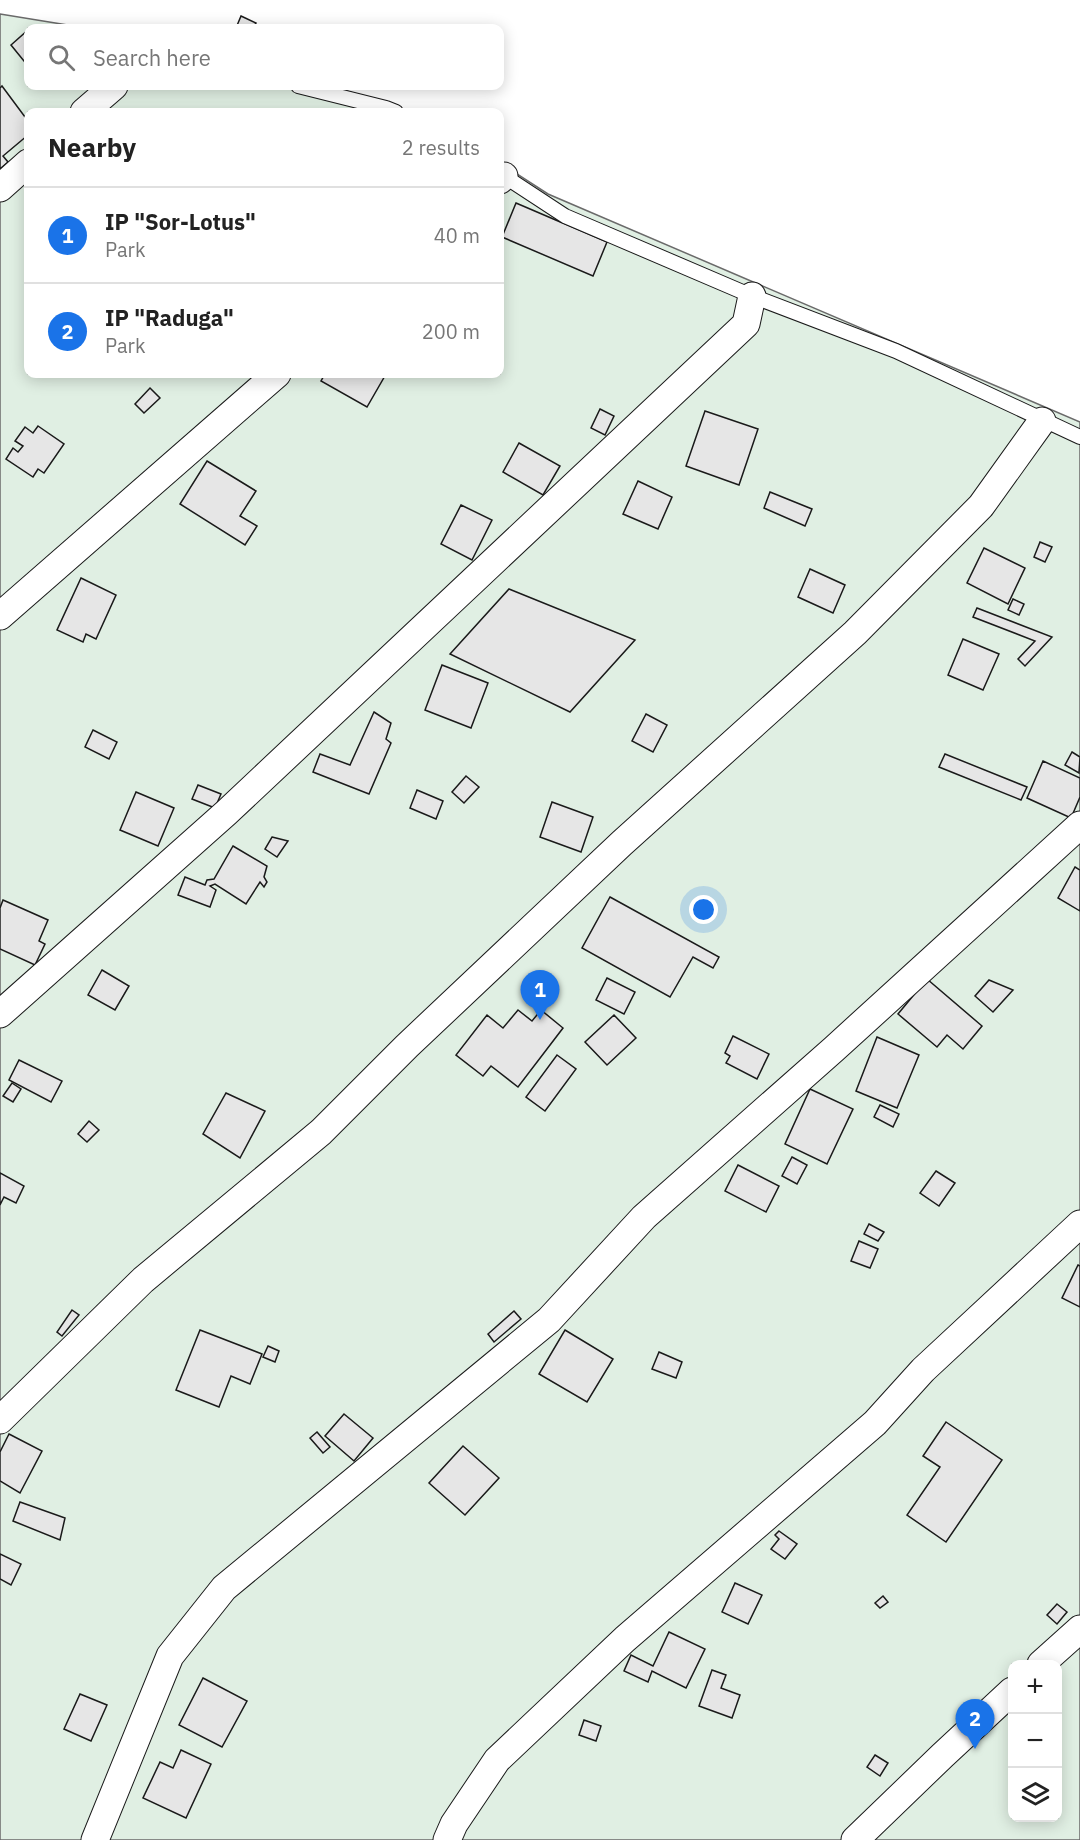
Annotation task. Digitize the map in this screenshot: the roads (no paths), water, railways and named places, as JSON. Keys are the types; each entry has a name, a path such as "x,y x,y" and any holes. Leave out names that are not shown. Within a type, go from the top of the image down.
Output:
{"street":[{"path":"89,108 109,90"},
{"path":"0,188 24,166"},
{"path":"0,1014 226,813 746,324 752,296"},
{"path":"0,616 272,378"},
{"path":"0,1420 143,1280 321,1132 407,1046 622,843 855,633 981,507 1042,421"},
{"path":"95,1840 170,1656 224,1588 549,1320 644,1217 843,1041 1080,825"},
{"path":"447,1840 454,1824 497,1760 625,1638 875,1423 922,1370 1080,1224"},
{"path":"1046,1660 1080,1629"},
{"path":"855,1840 1008,1695"}],"lane":[{"path":"314,90 386,108"},
{"path":"504,178 565,216 752,296 896,351 1080,437"}],"place":[{"name":"IP \"Sor-Lotus\"","path":"540,1020"},
{"name":"IP \"Raduga\"","path":"975,1749"}]}
